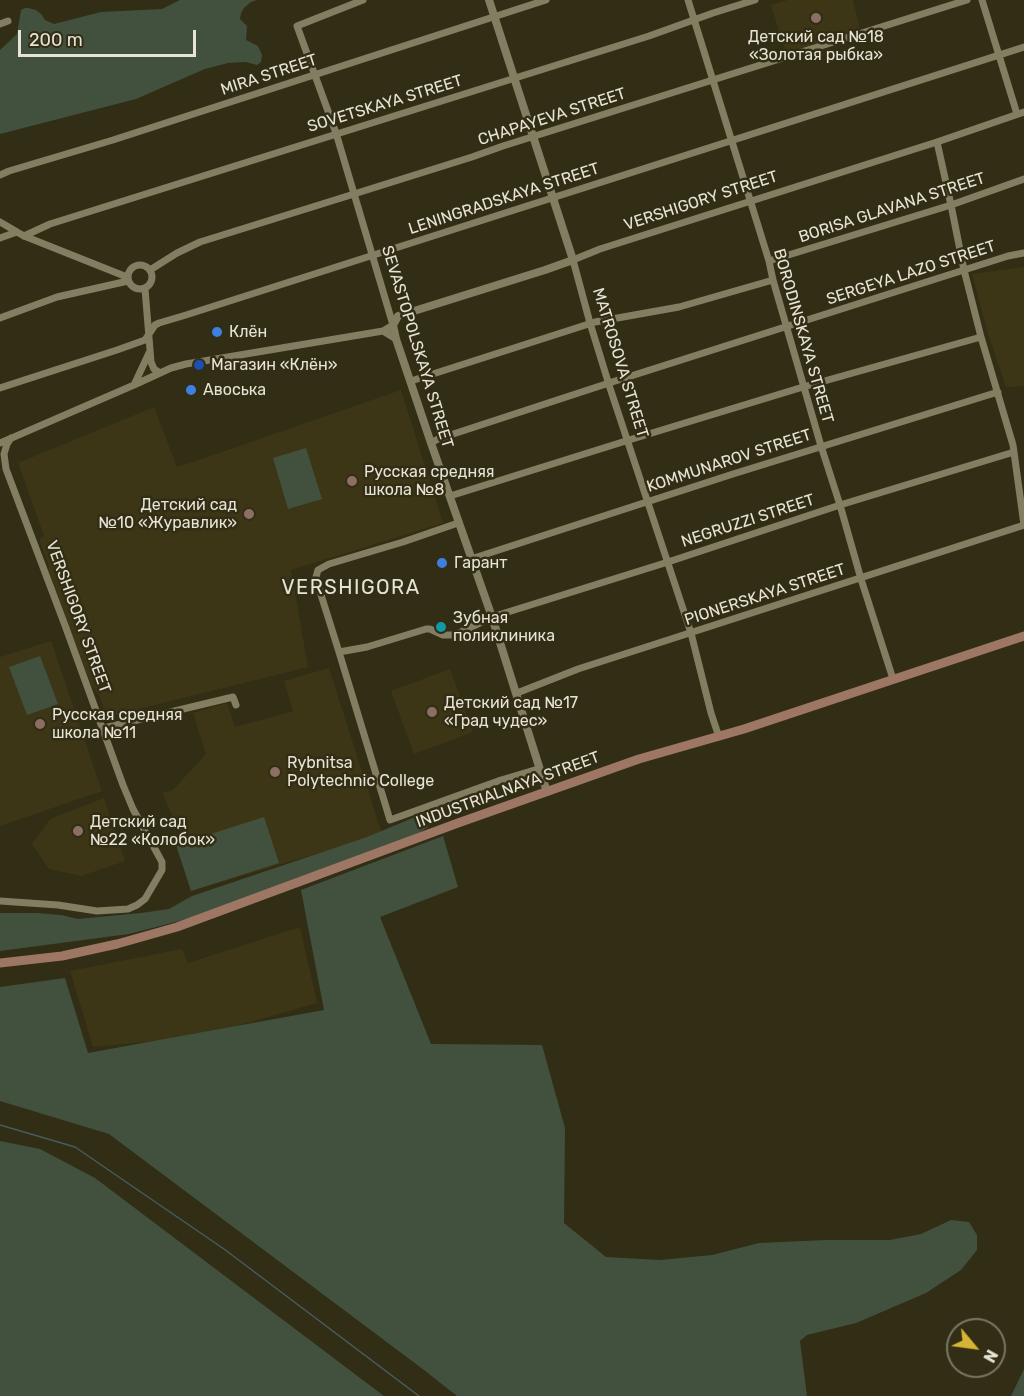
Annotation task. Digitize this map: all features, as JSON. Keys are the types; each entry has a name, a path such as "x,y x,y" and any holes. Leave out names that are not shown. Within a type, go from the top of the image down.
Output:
{"main road":[{"name":"INDUSTRIALNAYA STREET","path":"0,963 62,956 117,944 177,927 639,759 719,737 1024,636"}],"street":[{"name":"SEVASTOPOLSKAYA STREET","path":"363,0 297,26 336,134 396,339 492,617 547,792"},
{"name":"MATROSOVA STREET","path":"489,0 573,260 609,383 691,633 719,737"},
{"name":"MIRA STREET","path":"0,175 546,0"},
{"name":"BORODINSKAYA STREET","path":"688,0 769,261 821,446 893,679"},
{"name":"SOVETSKAYA STREET","path":"0,238 20,234 649,36 755,0"},
{"name":"CHAPAYEVA STREET","path":"0,318 57,297 127,279 130,270 136,265 144,265 150,270 177,252 200,242 967,0"},
{"path":"982,0 999,55 1021,113"},
{"path":"0,24 8,21"},
{"name":"LENINGRADSKAYA STREET","path":"0,388 145,340 154,325 159,323 1024,47"},
{"name":"VERSHIGORY STREET","path":"393,325 398,316 545,270 611,246 1021,113"},
{"path":"937,142 964,270 1014,452 1024,525"},
{"name":"BORISA GLAVANA STREET","path":"769,261 1024,179"},
{"path":"0,222 20,234 127,279 129,285 136,289 145,288 152,280 150,270"},
{"name":"SERGEYA LAZO STREET","path":"431,443 609,383 1008,256 1024,253"},
{"path":"411,381 590,323 679,307 773,280"},
{"path":"145,288 149,350 152,366 160,373"},
{"path":"0,443 171,368 329,339 383,332 393,325"},
{"path":"383,332 396,339"},
{"path":"450,496 804,387 981,337"},
{"path":"134,385 149,350"},
{"name":"KOMMUNAROV STREET","path":"471,559 647,501 998,392"},
{"name":"VERSHIGORY STREET","path":"0,901 58,905 96,911 121,910 137,906 145,899 162,870 162,862 133,809 6,469 4,454 11,438"},
{"name":"NEGRUZZI STREET","path":"339,652 367,647 426,629 443,635 454,635 492,617 840,505 1014,452"},
{"path":"458,523 329,564 318,570 316,576 390,820 538,769"},
{"name":"PIONERSKAYA STREET","path":"516,693 578,669 1024,525"},
{"path":"104,728 233,697 236,705"}],"shaded area":[{"name":"Детский сад №18 «Золотая рыбка»","path":"788,0 853,0 860,30 786,54 771,5"},
{"path":"1024,267 1024,386 1006,387 988,334 972,274"},
{"path":"401,390 443,523 291,570 308,667 107,717 99,695 91,685 48,570 49,566 39,540 44,536 18,463 154,407 177,467"},
{"name":"Русская средняя школа №11","path":"51,641 102,791 0,826 0,657"},
{"name":"Rybnitsa Polytechnic College","path":"329,668 382,834 191,891 174,839 180,834 162,792 172,791 206,754 193,713 227,703 235,727 293,711 284,681"},
{"name":"Детский сад №17 «Град чудес»","path":"450,669 473,732 414,754 391,691"},
{"name":"Детский сад №22 «Колобок»","path":"104,798 125,861 81,876 49,869 32,844 50,819"},
{"path":"300,927 317,1003 198,1037 93,1047 70,971 182,949 188,963"}],"green space":[{"path":"180,0 257,0 244,8 240,19 247,26 246,40 258,46 262,55 261,62 257,65 246,62 228,63 205,69 136,99 0,134 0,50 17,34 21,10 28,8 36,10 45,20 54,24 101,12 162,9"},
{"path":"306,448 322,499 288,509 273,458"},
{"path":"40,656 58,704 27,715 9,667"},
{"path":"264,817 279,863 191,891 176,845"},
{"path":"413,818 424,819 428,827 411,838 191,918 129,934 0,951 0,913 37,913 78,919 169,909 192,896 367,837"},
{"path":"443,836 458,887 380,917 431,1044 542,1045 565,1128 564,1223 606,1257 660,1260 712,1255 759,1243 890,1240 921,1234 951,1220 969,1222 977,1235 977,1250 961,1270 926,1293 856,1323 807,1335 800,1341 807,1396 457,1396 109,1134 0,1101 0,987 65,978 88,1053 324,1010 301,890"},
{"path":"0,1141 40,1149 95,1178 384,1396 0,1396"},
{"path":"1024,1369 1024,1396 1011,1396"}],"waterway":[{"path":"0,1125 75,1147 224,1249 419,1396"}],"place":[{"name":"Детский сад №18 «Золотая рыбка»","path":"816,18"},
{"name":"Клён","path":"217,332"},
{"name":"Магазин «Клён»","path":"199,365"},
{"name":"Авоська","path":"191,390"},
{"name":"Русская средняя школа №8","path":"352,481"},
{"name":"Детский сад №10 «Журавлик»","path":"249,514"},
{"name":"Гарант","path":"442,563"},
{"name":"Зубная поликлиника","path":"441,627"},
{"name":"Детский сад №17 «Град чудес»","path":"432,712"},
{"name":"Русская средняя школа №11","path":"40,724"},
{"name":"Rybnitsa Polytechnic College","path":"275,772"},
{"name":"Детский сад №22 «Колобок»","path":"78,831"}],"district":[{"name":"VERSHIGORA","path":"351,588"}]}
